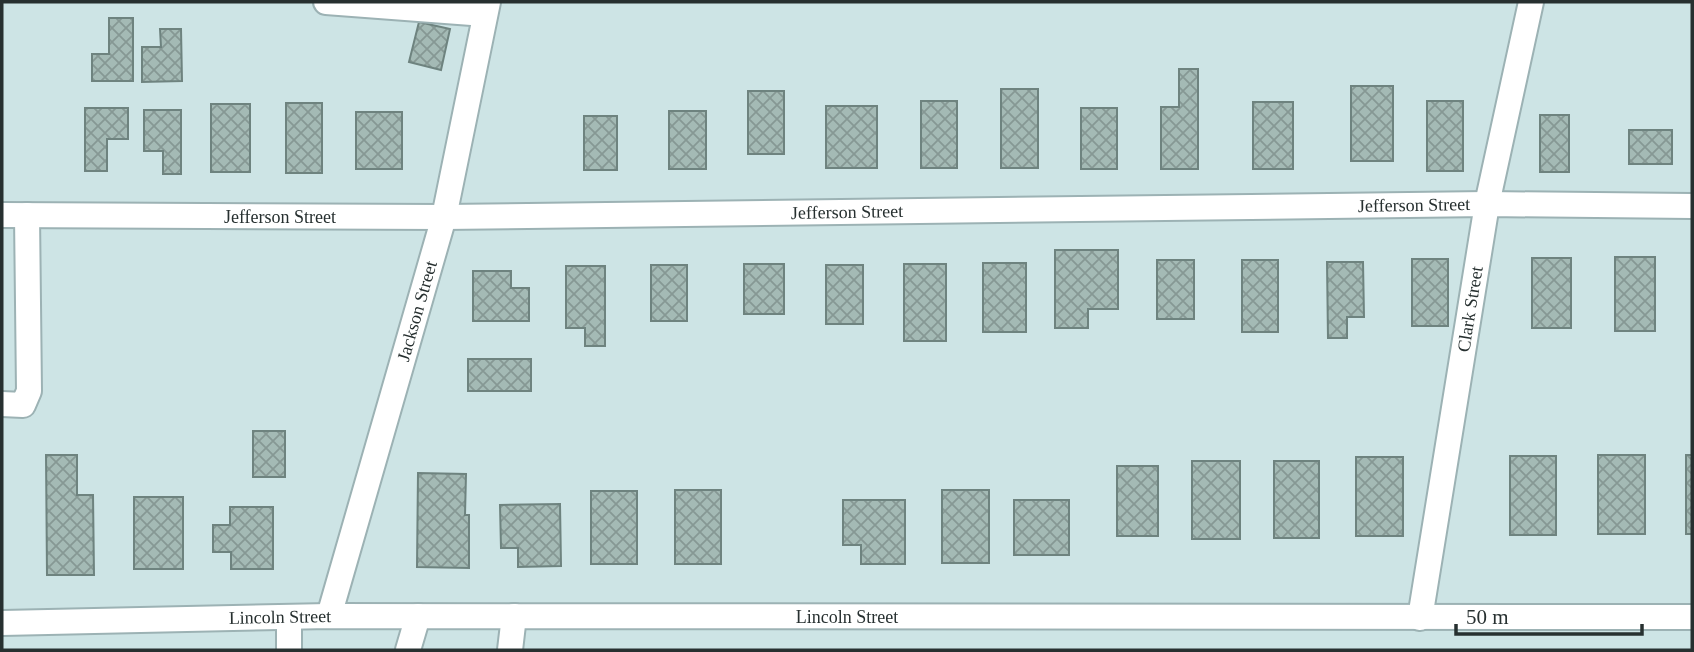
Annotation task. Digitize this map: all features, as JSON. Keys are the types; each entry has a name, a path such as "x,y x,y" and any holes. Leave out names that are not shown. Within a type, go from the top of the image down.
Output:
{"street":[{"path":"326,2 487,8"},
{"name":"Clark Street","path":"1420,618 1487,204 1531,2"},
{"name":"Jackson Street","path":"329,616 443,218 487,8"},
{"name":"Jefferson Street","path":"2,215 443,218 1487,204 1692,206"},
{"path":"2,404 23,405 29,391 27,215"},
{"name":"Lincoln Street","path":"2,623 329,616 1692,617"},
{"path":"408,650 418,616"},
{"path":"510,650 514,616"},
{"path":"289,617 289,650"}],"building":[{"path":"109,18 133,18 133,81 92,81 92,54 109,54"},
{"path":"419,22 450,29 441,70 409,62"},
{"path":"160,29 181,29 182,81 142,82 142,47 161,47"},
{"path":"1179,69 1198,69 1198,169 1161,169 1161,107 1179,107"},
{"path":"1351,86 1393,86 1393,161 1351,161"},
{"path":"1001,89 1038,89 1038,168 1001,168"},
{"path":"748,91 784,91 784,154 748,154"},
{"path":"921,101 957,101 957,168 921,168"},
{"path":"1427,101 1463,101 1463,171 1427,171"},
{"path":"1253,102 1293,102 1293,169 1253,169"},
{"path":"286,103 322,103 322,173 286,173"},
{"path":"211,104 250,104 250,172 211,172"},
{"path":"826,106 877,106 877,168 826,168"},
{"path":"85,108 128,108 128,139 107,139 107,171 85,171"},
{"path":"1081,108 1117,108 1117,169 1081,169"},
{"path":"144,110 181,110 181,174 163,174 163,151 144,151"},
{"path":"669,111 706,111 706,169 669,169"},
{"path":"356,112 402,112 402,169 356,169"},
{"path":"1540,115 1569,115 1569,172 1540,172"},
{"path":"584,116 617,116 617,170 584,170"},
{"path":"1629,130 1672,130 1672,164 1629,164"},
{"path":"1055,250 1118,250 1118,309 1088,309 1088,328 1055,328"},
{"path":"1615,257 1655,257 1655,331 1615,331"},
{"path":"1532,258 1571,258 1571,328 1532,328"},
{"path":"1412,259 1448,259 1448,326 1412,326"},
{"path":"1157,260 1194,260 1194,319 1157,319"},
{"path":"1242,260 1278,260 1278,332 1242,332"},
{"path":"1327,262 1363,262 1364,317 1347,317 1347,338 1328,338"},
{"path":"983,263 1026,263 1026,332 983,332"},
{"path":"744,264 784,264 784,314 744,314"},
{"path":"904,264 946,264 946,341 904,341"},
{"path":"651,265 687,265 687,321 651,321"},
{"path":"826,265 863,265 863,324 826,324"},
{"path":"566,266 605,266 605,346 585,346 585,328 566,328"},
{"path":"473,271 511,271 511,288 529,288 529,321 473,321"},
{"path":"468,359 531,359 531,391 468,391"},
{"path":"253,431 285,431 285,477 253,477"},
{"path":"46,455 77,455 77,495 93,495 94,575 47,575"},
{"path":"1598,455 1645,455 1645,534 1598,534"},
{"path":"1686,455 1692,455 1692,534 1686,534"},
{"path":"1510,456 1556,456 1556,535 1510,535"},
{"path":"1356,457 1403,457 1403,536 1356,536"},
{"path":"1192,461 1240,461 1240,539 1192,539"},
{"path":"1274,461 1319,461 1319,538 1274,538"},
{"path":"1117,466 1158,466 1158,536 1117,536"},
{"path":"418,473 466,474 465,515 469,515 469,568 417,567"},
{"path":"675,490 721,490 721,564 675,564"},
{"path":"942,490 989,490 989,563 942,563"},
{"path":"591,491 637,491 637,564 591,564"},
{"path":"134,497 183,497 183,569 134,569"},
{"path":"843,500 905,500 905,564 861,564 861,545 843,545"},
{"path":"1014,500 1069,500 1069,555 1014,555"},
{"path":"560,504 561,566 518,567 518,548 501,548 500,505"},
{"path":"230,507 273,507 273,569 231,569 231,552 213,552 213,525 230,525"}]}
